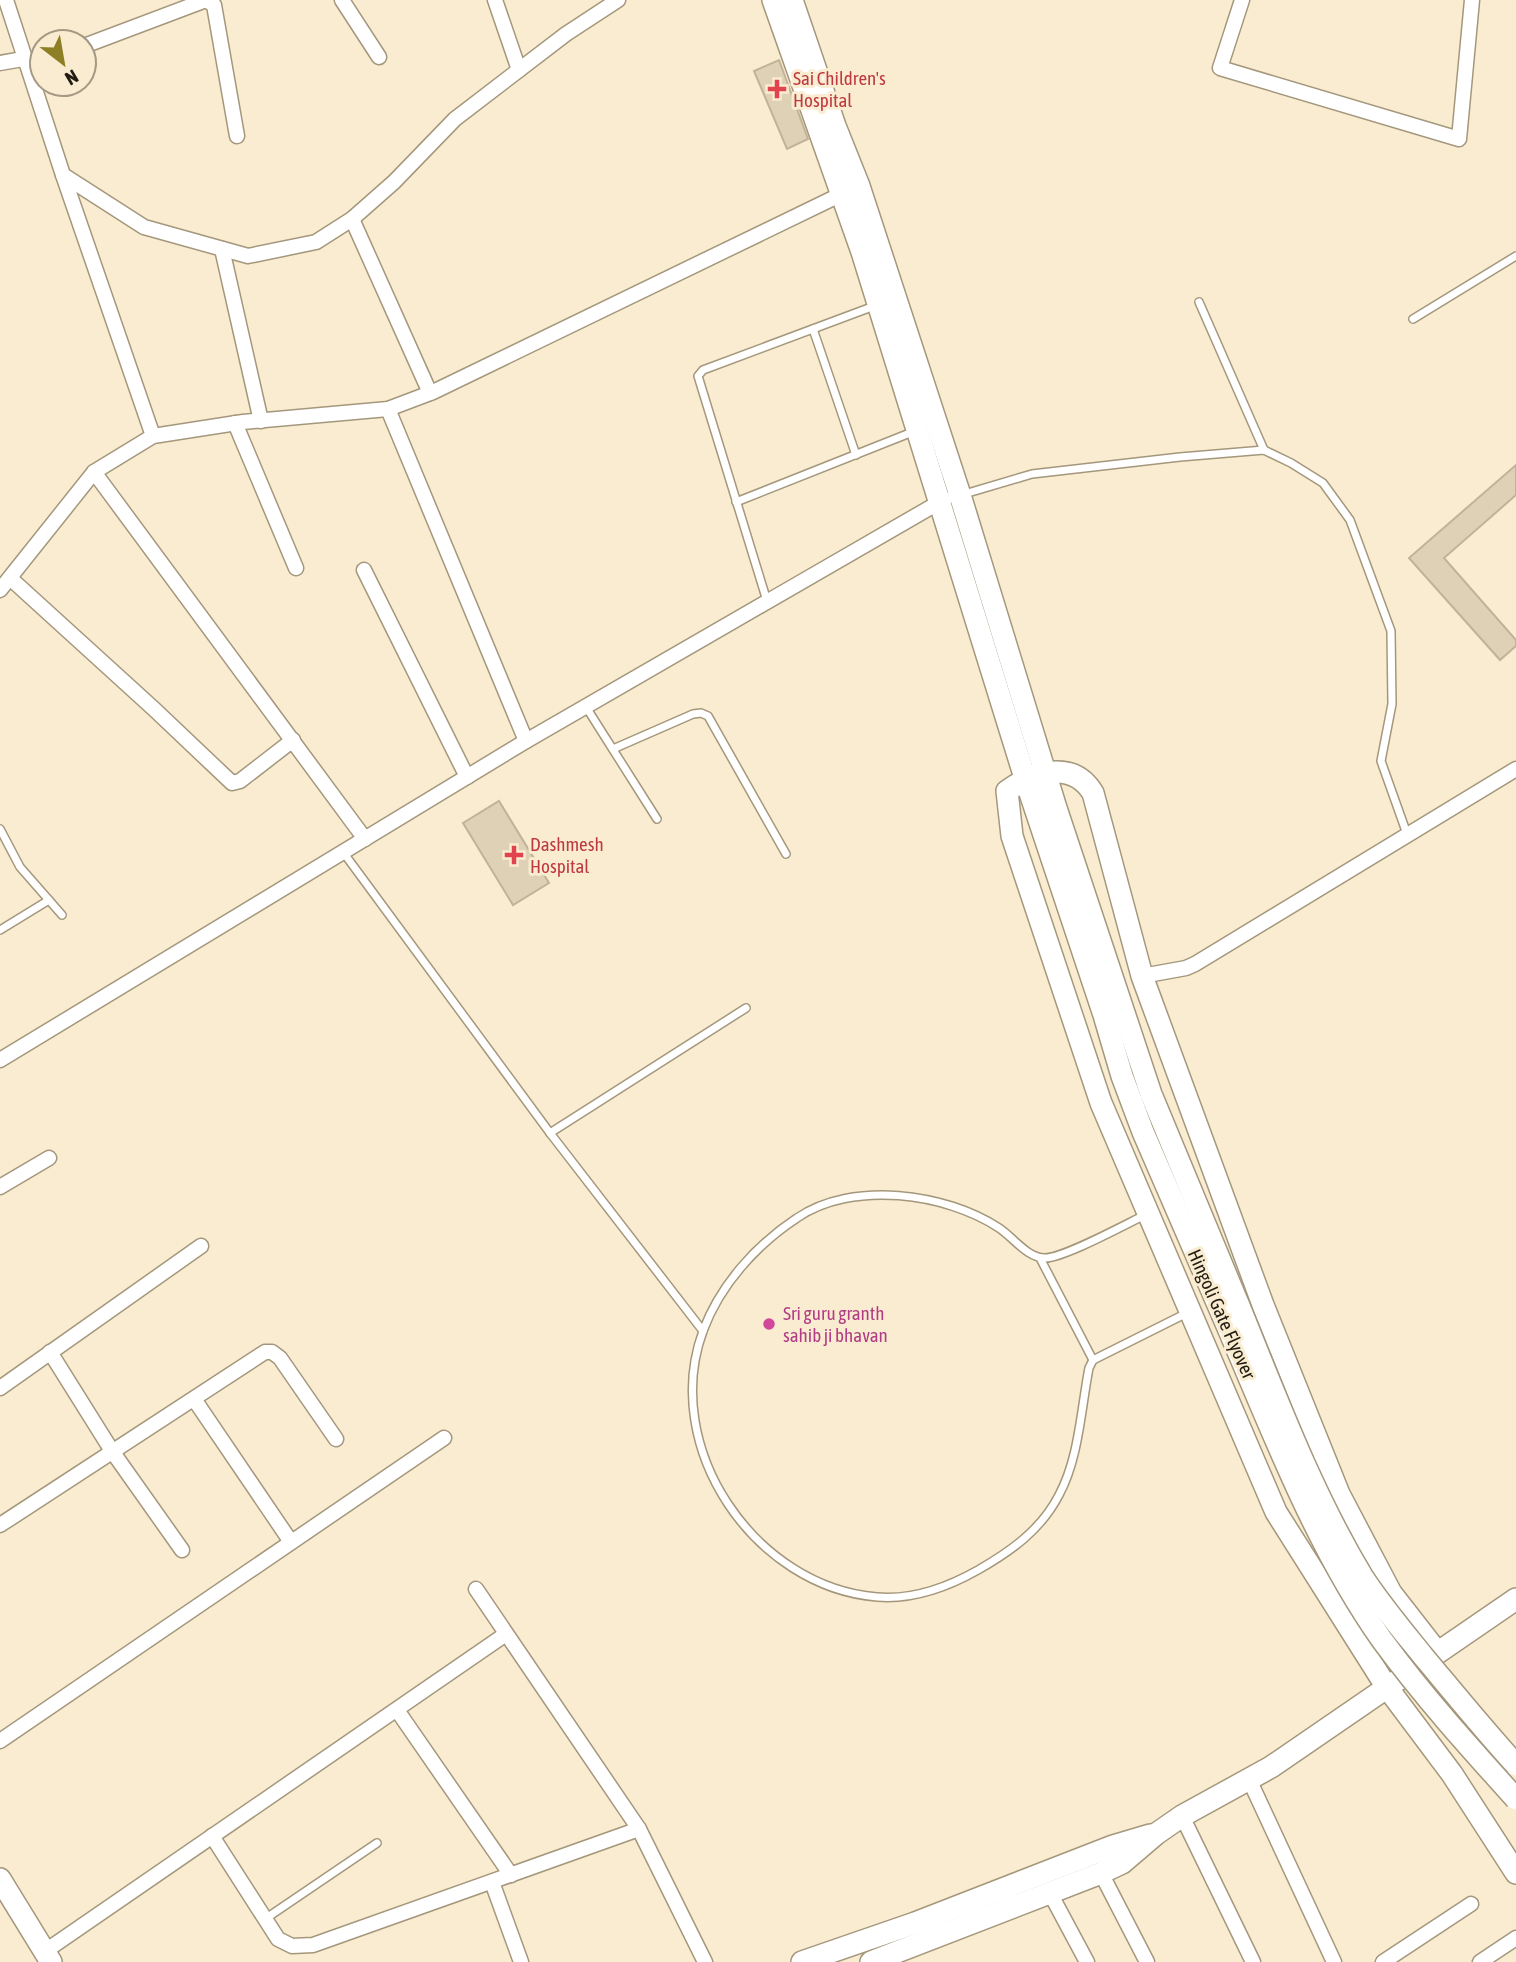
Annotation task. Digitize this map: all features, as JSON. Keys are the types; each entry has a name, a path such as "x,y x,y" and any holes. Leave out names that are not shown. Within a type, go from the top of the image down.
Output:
{"main road":[{"path":"773,0 849,190"},
{"path":"792,0 835,126 849,190"},
{"name":"Hingoli Gate Flyover","path":"849,190 878,305 1025,778 1122,1076 1143,1132 1332,1522 1363,1577 1426,1660 1516,1765"},
{"name":"Hingoli Gate Flyover","path":"849,190 960,495 1046,773 1151,1094 1296,1484 1343,1577 1382,1639 1516,1800"},
{"path":"1437,1652 1391,1593 1339,1494 1263,1305 1142,976 1093,793 1079,776 1070,773 1046,773 1025,778 1007,791 1012,836 1097,1090 1276,1512 1386,1686 1452,1774 1516,1873"},
{"path":"871,1962 1101,1874 1122,1863 1182,1816 1248,1777 1271,1767 1516,1599"},
{"path":"802,1962 915,1923 1113,1846 1156,1834"},
{"path":"0,1879 47,1957"}],"street":[{"path":"6,0 62,175 153,436"},
{"path":"342,0 379,57"},
{"path":"495,0 519,70"},
{"path":"62,175 144,227 248,256 316,242 352,219 394,182 455,119 566,34 618,0"},
{"path":"1242,0 1220,68 1459,139 1472,0"},
{"path":"98,41 206,1 211,2 214,5 237,136"},
{"path":"0,63 28,63"},
{"path":"0,590 94,472 153,436 235,423 388,409 430,394 849,190"},
{"path":"352,219 430,394"},
{"path":"222,249 261,421"},
{"path":"388,409 526,741"},
{"path":"235,423 296,568"},
{"path":"94,472 365,839"},
{"path":"0,1060 526,741 939,501 960,495"},
{"path":"364,570 467,777"},
{"path":"10,578 232,783 240,782 293,740"},
{"path":"1142,976 1195,964 1516,769"},
{"path":"0,1187 49,1158"},
{"path":"0,1388 201,1246"},
{"path":"50,1352 113,1451 182,1550"},
{"path":"0,1525 265,1352 272,1352 280,1358 336,1440"},
{"path":"194,1399 291,1542"},
{"path":"0,1741 444,1438"},
{"path":"476,1589 639,1829 705,1962"},
{"path":"47,1957 212,1836 506,1634"},
{"path":"397,1710 511,1875"},
{"path":"1248,1777 1334,1962"},
{"path":"1182,1816 1253,1962"},
{"path":"212,1836 278,1939 292,1946 313,1945 639,1829"},
{"path":"1101,1874 1147,1962"},
{"path":"492,1882 521,1962"},
{"path":"1050,1893 1087,1962"},
{"path":"1383,1962 1471,1904"},
{"path":"1480,1962 1516,1938"}],"lane":[{"path":"1413,319 1516,256"},
{"path":"1199,302 1264,450"},
{"path":"767,601 698,376 703,370 878,305"},
{"path":"813,329 856,454"},
{"path":"736,502 917,430"},
{"path":"960,495 1032,474 1264,450 1292,463 1322,483 1350,520 1391,631 1392,704 1381,761 1407,834"},
{"path":"586,706 657,819"},
{"path":"613,749 693,714 708,716 786,854"},
{"path":"0,829 20,867 62,915"},
{"path":"343,852 550,1133 703,1331"},
{"path":"0,930 49,900"},
{"path":"550,1133 746,1008"},
{"path":"1148,1213 1059,1255 1040,1258 999,1228 963,1208 915,1196 870,1196 833,1201 800,1215 744,1264 724,1288 703,1331 695,1367 694,1411 703,1456 724,1499 749,1532 777,1558 809,1577 842,1590 877,1597 912,1596 942,1587 973,1573 1007,1553 1037,1529 1059,1494 1073,1457 1089,1368 1093,1360 1190,1311"},
{"path":"1040,1258 1093,1360"},
{"path":"265,1919 377,1843"}],"building":[{"path":"779,60 808,139 787,149 754,71"},
{"path":"1516,465 1516,495 1444,558 1516,640 1516,646 1500,660 1409,558"},
{"path":"499,801 549,883 513,905 463,823"}],"place":[{"name":"Sai Children's Hospital","path":"777,89"},
{"name":"Dashmesh Hospital","path":"514,855"},
{"name":"Sri guru granth sahib ji bhavan","path":"769,1324"}]}
